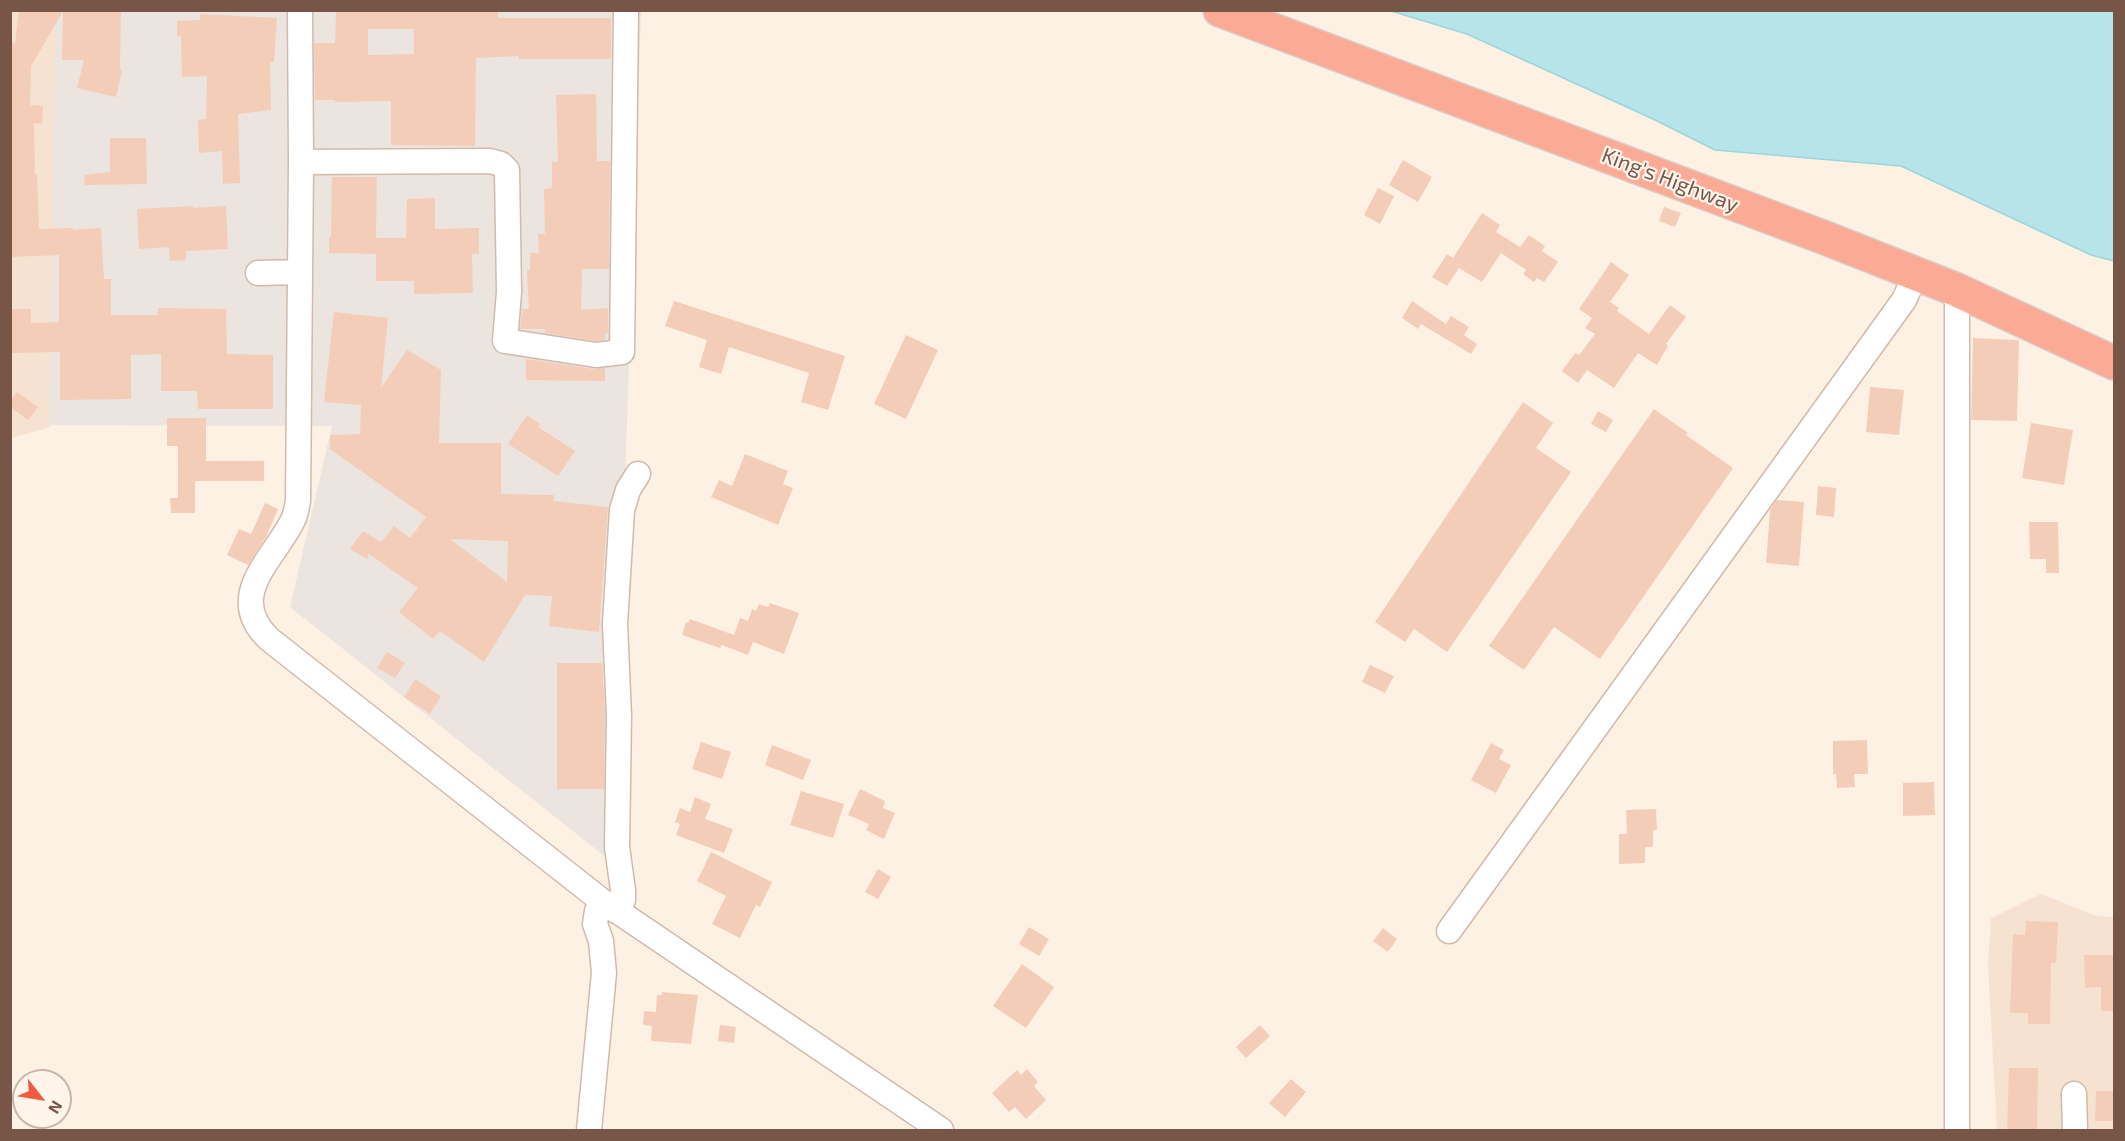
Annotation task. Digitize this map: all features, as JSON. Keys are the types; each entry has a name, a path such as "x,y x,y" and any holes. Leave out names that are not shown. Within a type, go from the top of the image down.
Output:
{"highway":[{"name":"King's Highway","path":"1220,10 1957,290 2115,363"}],"street":[{"path":"300,10 302,162 298,501 294,519 264,562 255,584 250,603 259,629 609,906 941,1131"},
{"path":"302,162 490,161 501,164 507,170 509,292 505,341 596,355 622,352 626,10"},
{"path":"258,273 300,273"},
{"path":"1449,931 1904,300 1916,274"},
{"path":"1957,290 1957,1131"},
{"path":"589,1131 604,973 601,941 595,924 597,911 623,900 617,847 619,716 615,624 622,510 628,490 638,474"},
{"path":"2074,1094 2075,1131"}],"shaded area":[{"path":"11,11 57,11 51,427 11,438"},
{"path":"56,11 641,11 612,862 290,607 332,426 49,425"},
{"path":"2041,894 2096,916 2114,917 2114,1130 1997,1130 1988,966 1991,918"}],"water":[{"path":"1391,11 2114,11 2114,261 2091,255 1901,166 1715,150 1653,119 1467,34"}],"building":[{"path":"19,10 121,10 120,69 122,70 116,97 77,88 84,60 62,60 63,11 31,66 30,105 43,106 42,124 34,123 39,229 101,228 104,279 111,279 111,315 158,315 158,308 226,309 227,354 273,355 273,409 198,409 197,391 161,391 161,354 131,355 131,399 60,400 60,352 10,353 10,309 31,309 31,323 59,322 59,255 10,257 10,41 15,44"},
{"path":"336,10 498,10 498,18 611,18 611,59 519,59 519,56 476,58 475,146 391,145 391,101 315,100 314,43 335,43","holes":["368,29 414,29 414,54 368,55"]},
{"path":"200,14 277,18 274,62 270,62 271,110 238,114 240,183 223,184 222,151 199,153 198,120 206,119 207,76 182,77 181,36 177,36 177,21 200,20"},
{"path":"596,94 597,161 610,161 609,269 582,269 581,310 608,308 608,333 605,333 605,340 596,341 545,333 545,329 520,329 522,309 529,309 527,271 530,270 530,253 539,253 538,234 545,234 544,189 552,188 552,162 558,162 556,95"},
{"path":"110,138 146,138 147,184 85,185 84,175 110,172"},
{"path":"1403,160 1432,177 1418,202 1389,185"},
{"path":"332,177 377,177 376,238 406,238 407,199 435,198 435,229 479,228 479,254 472,254 473,293 414,294 414,281 376,281 376,254 329,253"},
{"path":"1378,188 1394,196 1380,224 1364,215"},
{"path":"193,206 193,208 226,206 228,249 186,251 186,260 170,261 169,247 139,249 137,209"},
{"path":"1664,207 1681,213 1675,227 1659,221"},
{"path":"1482,213 1500,225 1496,232 1520,247 1529,235 1545,246 1542,251 1558,262 1544,282 1537,278 1534,282 1523,274 1526,270 1501,253 1482,282 1459,268 1447,286 1432,277 1447,254 1453,258"},
{"path":"1611,262 1629,275 1610,302 1619,308 1617,311 1649,334 1670,305 1686,317 1666,344 1668,346 1657,365 1638,353 1614,388 1587,370 1578,383 1562,371 1575,353 1579,355 1595,334 1585,328 1592,318 1579,309"},
{"path":"674,301 845,356 828,410 801,402 809,373 729,347 721,374 699,367 707,340 665,326"},
{"path":"1412,301 1446,324 1451,316 1469,327 1464,335 1477,344 1471,354 1421,324 1418,329 1402,318"},
{"path":"334,312 388,318 381,388 407,350 441,370 439,443 501,443 501,494 554,495 554,501 608,507 599,632 549,626 552,596 525,595 484,662 440,631 433,639 399,612 418,588 369,554 367,559 350,549 363,531 381,542 394,526 410,538 426,517 330,449 330,435 360,434 361,405 324,402","holes":["450,539 508,541 507,582"]},
{"path":"906,335 938,350 906,419 874,404"},
{"path":"1973,338 2019,340 2017,421 1971,420"},
{"path":"526,359 594,369 605,368 605,381 526,380"},
{"path":"1870,387 1904,390 1899,435 1866,432"},
{"path":"17,392 38,407 28,420 10,407 10,402"},
{"path":"1523,402 1553,423 1536,448 1571,472 1447,652 1414,629 1405,642 1375,622"},
{"path":"1654,409 1733,468 1600,659 1554,627 1524,670 1489,646"},
{"path":"1598,411 1613,420 1606,432 1591,424"},
{"path":"527,415 540,424 538,427 575,451 558,476 508,444"},
{"path":"167,418 206,418 206,461 264,461 264,481 195,481 195,513 171,513 170,498 178,498 178,446 167,446"},
{"path":"2031,423 2073,430 2064,485 2022,478"},
{"path":"745,454 788,471 783,484 793,488 778,525 711,497 719,480 732,486"},
{"path":"1818,486 1836,488 1834,517 1816,515"},
{"path":"1777,500 1804,502 1799,566 1766,563 1770,510"},
{"path":"265,503 278,509 266,537 248,565 227,555 239,529 251,534"},
{"path":"2029,522 2058,522 2059,573 2046,573 2046,559 2030,559"},
{"path":"770,603 799,613 784,654 753,642 748,655 722,645 720,648 682,635 686,622 688,623 690,619 734,635 740,618 748,621 752,609 756,611 759,604 768,607"},
{"path":"387,652 405,663 395,678 377,668"},
{"path":"557,663 602,663 605,716 604,789 557,789"},
{"path":"1370,665 1394,676 1385,693 1362,682"},
{"path":"415,679 441,696 430,714 404,697"},
{"path":"1867,740 1868,774 1854,774 1855,787 1837,788 1836,774 1833,774 1833,741"},
{"path":"701,742 731,752 722,779 692,769"},
{"path":"1491,743 1504,750 1499,759 1511,765 1496,793 1471,780"},
{"path":"772,745 811,760 803,780 765,765"},
{"path":"1934,782 1935,815 1903,816 1903,783"},
{"path":"860,789 885,801 883,808 895,813 884,839 866,830 869,824 848,815"},
{"path":"801,791 844,804 833,838 790,825"},
{"path":"695,797 711,804 705,819 733,829 724,853 676,835 680,824 675,822 680,808 690,812"},
{"path":"1656,809 1657,830 1653,830 1653,847 1645,847 1645,863 1619,864 1619,834 1627,834 1626,810"},
{"path":"711,852 772,882 760,907 756,905 740,938 712,924 726,896 697,881"},
{"path":"878,869 891,877 878,899 865,892"},
{"path":"2026,921 2058,922 2056,963 2051,963 2050,1024 2028,1024 2028,1013 2010,1013 2013,934 2025,935"},
{"path":"1029,927 1049,939 1039,956 1019,944"},
{"path":"1383,928 1397,939 1388,952 1373,941"},
{"path":"2084,955 2113,955 2115,1011 2101,1011 2101,987 2085,988"},
{"path":"1022,964 1054,987 1026,1028 993,1006"},
{"path":"662,992 698,995 691,1044 651,1041 652,1026 643,1025 644,1011 656,1012 657,995 662,995"},
{"path":"720,1025 736,1027 734,1043 718,1041"},
{"path":"1260,1025 1270,1036 1246,1058 1236,1047"},
{"path":"2009,1068 2038,1068 2037,1131 2007,1131"},
{"path":"1027,1069 1038,1082 1034,1086 1046,1100 1026,1119 1015,1107 1009,1112 992,1093 1017,1070 1021,1075"},
{"path":"1291,1079 1306,1092 1285,1117 1269,1103"},
{"path":"2096,1091 2115,1091 2115,1121 2095,1121"}]}
